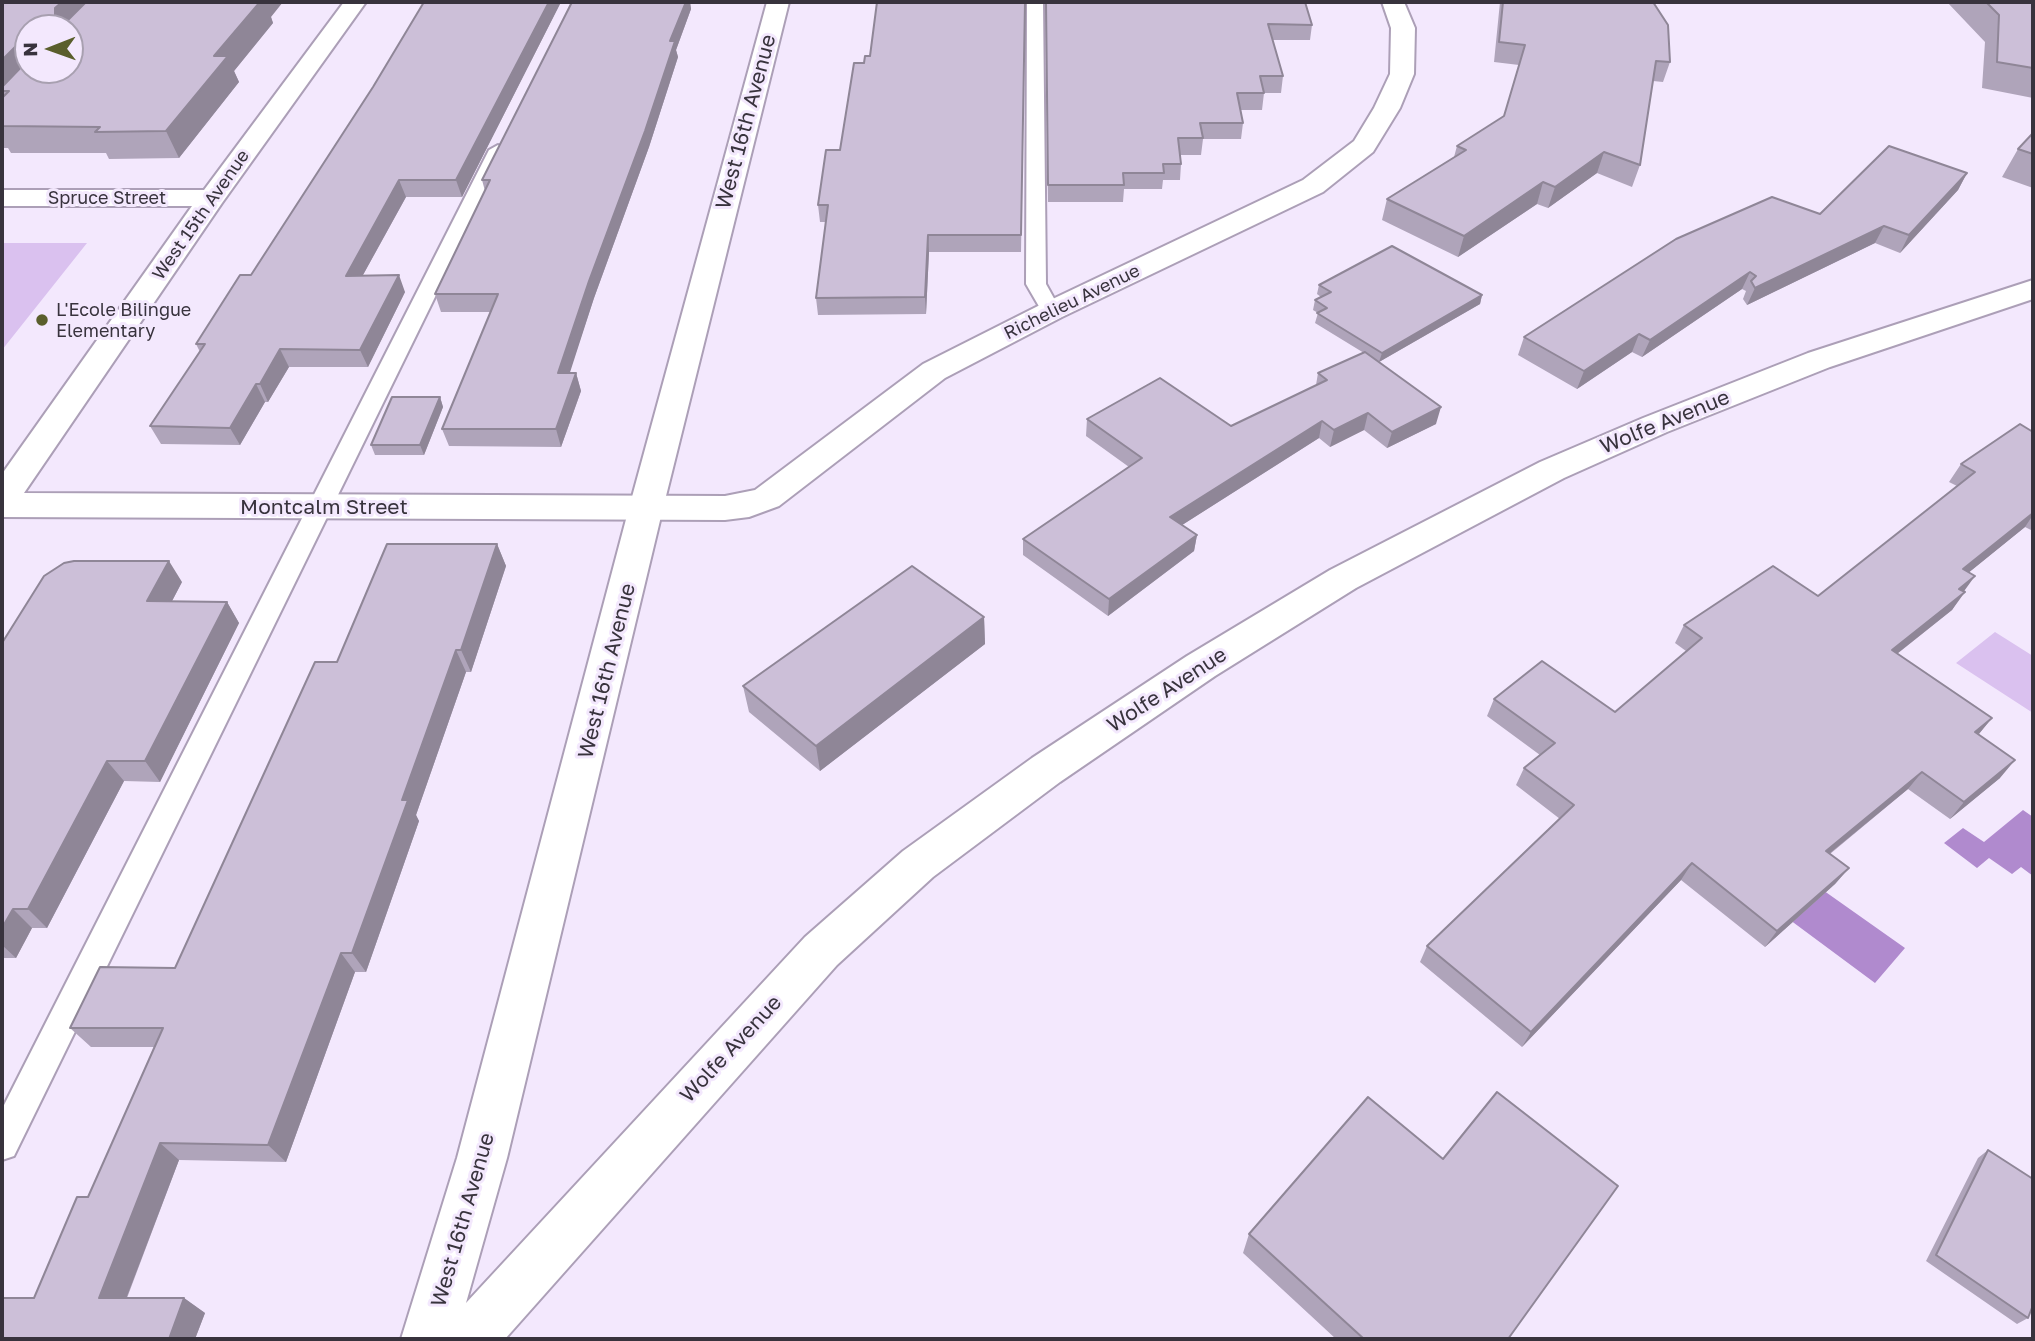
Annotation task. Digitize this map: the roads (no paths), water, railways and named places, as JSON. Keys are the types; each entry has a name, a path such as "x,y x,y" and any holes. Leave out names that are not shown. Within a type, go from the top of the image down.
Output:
{"street":[{"name":"West 15th Avenue","path":"2,499 212,198 355,2"},
{"name":"West 16th Avenue","path":"428,1339 482,1158 646,508 778,2"},
{"name":"Richelieu Avenue","path":"646,508 725,508 749,505 767,498 934,371 1051,311 1312,186 1364,146 1387,108 1402,74 1403,28 1393,2"},
{"name":"Spruce Street","path":"2,198 212,198"},
{"name":"Wolfe Avenue","path":"469,1339 821,951 918,864 1046,770 1201,666 1343,579 1552,470 1655,425 1819,360 2033,289"},
{"name":"Montcalm Street","path":"2,505 646,508"}],"lane":[{"path":"1035,2 1036,284 1051,311"},
{"path":"2,1144 511,125"}],"place":[{"name":"L'Ecole Bilingue Elementary","path":"42,320"}]}
